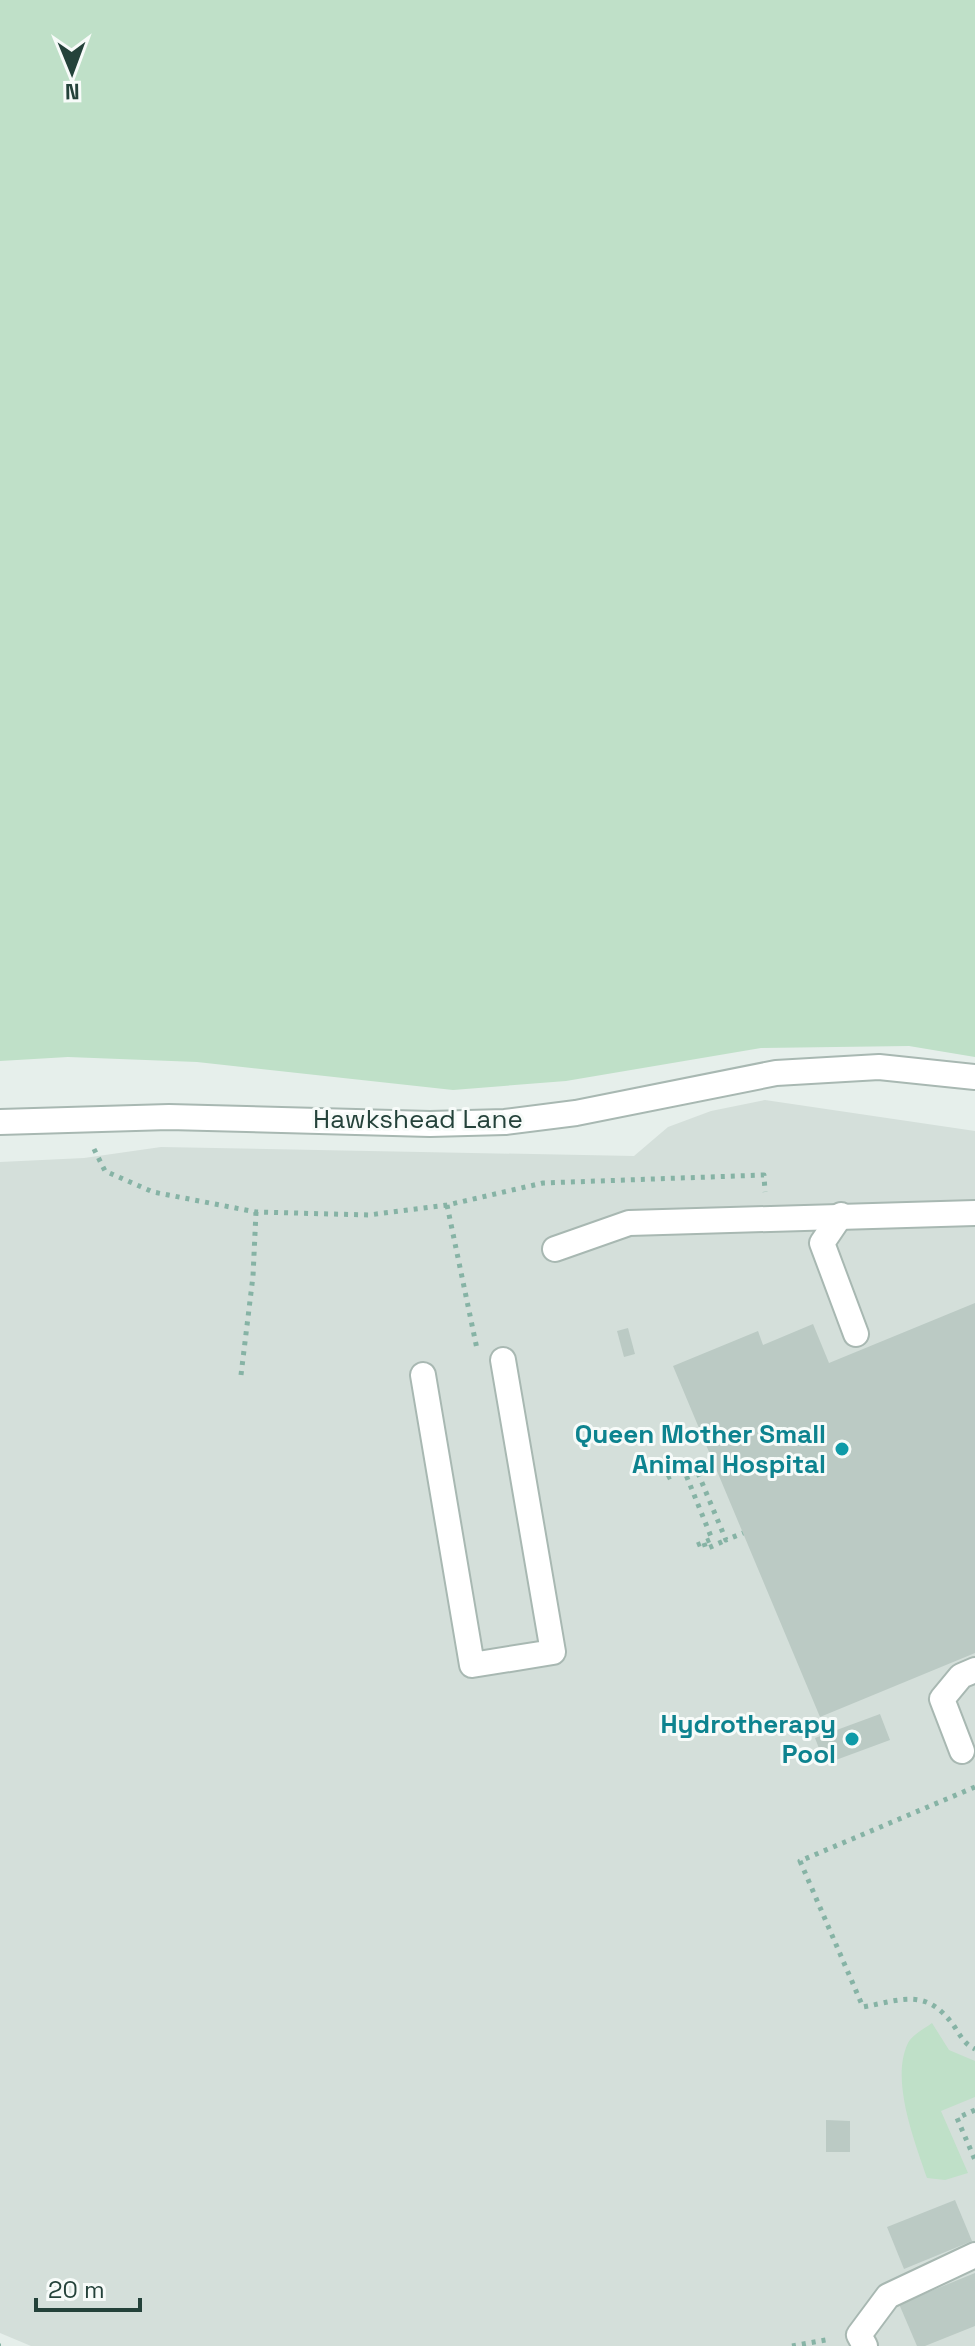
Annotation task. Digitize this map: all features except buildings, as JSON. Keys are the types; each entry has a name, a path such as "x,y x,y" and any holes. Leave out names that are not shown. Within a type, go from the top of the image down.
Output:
{"street":[{"name":"Hawkshead Lane","path":"0,1122 169,1117 430,1124 505,1122 576,1113 776,1073 879,1067 975,1077"},
{"path":"555,1249 629,1223 841,1215 946,1221 975,1213"},
{"path":"841,1215 822,1243 856,1334"},
{"path":"423,1375 472,1665 553,1652 503,1360"},
{"path":"962,1751 942,1699 961,1676 975,1670"},
{"path":"862,2340 888,2296 975,2255"}],"path":[{"path":"80,1121 105,1171 153,1192 256,1212 369,1215 447,1205 543,1183 764,1175 766,1217"},
{"path":"447,1205 477,1351"},
{"path":"241,1375 253,1276 256,1212"},
{"path":"667,1478 695,1466 726,1540"},
{"path":"684,1470 712,1539 700,1544 706,1549 743,1533"},
{"path":"975,1787 800,1861 863,2007 906,1998 927,1999 950,2020 968,2046 975,2049"},
{"path":"975,2110 957,2118 975,2160"},
{"path":"792,2346 862,2340"}],"shaded area":[{"path":"765,1100 975,1131 975,2346 31,2346 0,2333 0,1162 84,1158 161,1147 634,1156 668,1127 711,1111"}],"green space":[{"path":"0,0 975,0 975,1057 909,1046 761,1048 566,1081 453,1090 197,1062 68,1057 0,1061"},
{"path":"932,2023 949,2050 975,2061 975,2097 941,2111 968,2173 945,2180 927,2178 903,2092 903,2058 908,2043"}],"place":[{"name":"Queen Mother Small Animal Hospital","path":"842,1449"},
{"name":"Hydrotherapy Pool","path":"852,1739"}]}
